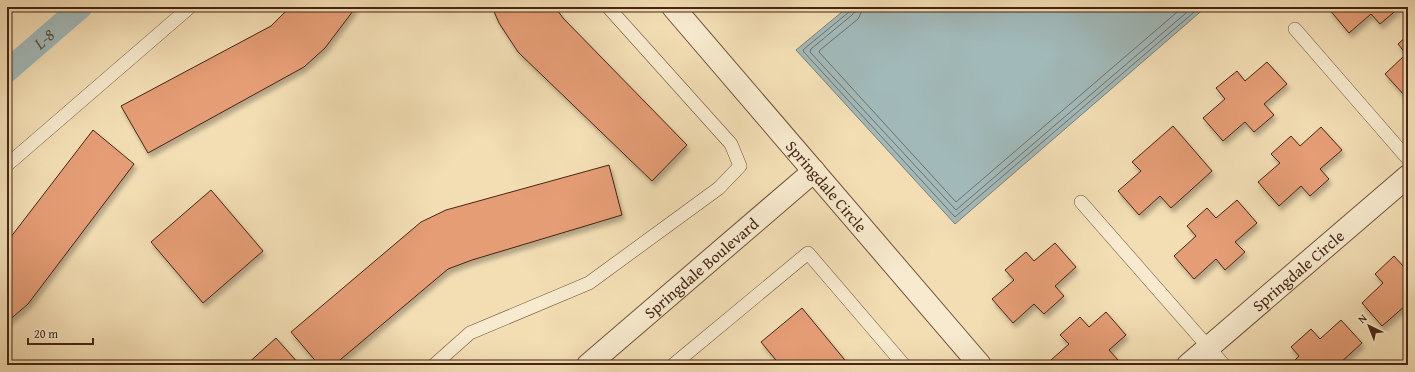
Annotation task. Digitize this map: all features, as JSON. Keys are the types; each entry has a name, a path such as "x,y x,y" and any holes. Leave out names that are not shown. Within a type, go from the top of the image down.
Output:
{"street":[{"name":"Springdale Circle","path":"673,7 980,365"},
{"name":"Springdale Boulevard","path":"588,365 814,172"},
{"name":"Springdale Circle","path":"1188,365 1408,176"}],"lane":[{"path":"7,164 190,7"},
{"path":"434,365 470,333 589,283 719,188 740,166 731,144 608,7"},
{"path":"1295,29 1408,159"},
{"path":"1081,202 1224,365"},
{"path":"673,365 808,254 904,365"}],"water":[{"path":"848,7 1206,7 955,224 796,50"}],"building":[{"path":"290,7 356,7 325,48 304,67 148,153 121,106 271,26"},
{"path":"492,7 555,7 563,18 687,145 652,181 518,52 499,23"},
{"path":"1331,7 1400,7 1380,24 1371,14 1349,33 1329,9"},
{"path":"1408,35 1408,94 1405,96 1385,74 1406,54 1398,44"},
{"path":"1267,62 1287,84 1264,104 1274,115 1254,132 1245,122 1223,141 1203,118 1225,99 1216,88 1237,71 1245,81"},
{"path":"1173,126 1212,171 1171,208 1160,196 1139,215 1118,191 1141,171 1132,162"},
{"path":"1321,127 1342,150 1320,169 1329,179 1310,196 1301,186 1279,206 1258,182 1280,163 1271,154 1291,136 1300,146"},
{"path":"93,130 134,164 28,304 7,322 7,242"},
{"path":"609,165 622,215 472,260 448,269 334,365 319,365 291,332 421,222 446,210"},
{"path":"211,190 263,251 203,303 151,242"},
{"path":"1237,200 1257,223 1235,242 1245,252 1225,270 1216,259 1194,279 1174,256 1196,236 1187,226 1207,208 1216,218"},
{"path":"1055,243 1076,267 1055,286 1064,296 1044,314 1034,304 1013,323 992,299 1014,280 1005,270 1026,252 1034,261"},
{"path":"1394,256 1404,267 1408,263 1408,310 1405,306 1382,326 1362,303 1383,283 1375,274"},
{"path":"802,308 849,365 780,365 761,342"},
{"path":"1106,312 1126,335 1109,350 1118,360 1113,365 1056,365 1051,360 1069,344 1060,335 1080,317 1089,327"},
{"path":"1341,320 1362,343 1340,363 1342,365 1290,365 1299,356 1291,347 1311,329 1320,339"},
{"path":"276,338 300,365 246,365"}],"waterway":[{"name":"L-8","path":"7,71 81,7"}]}
